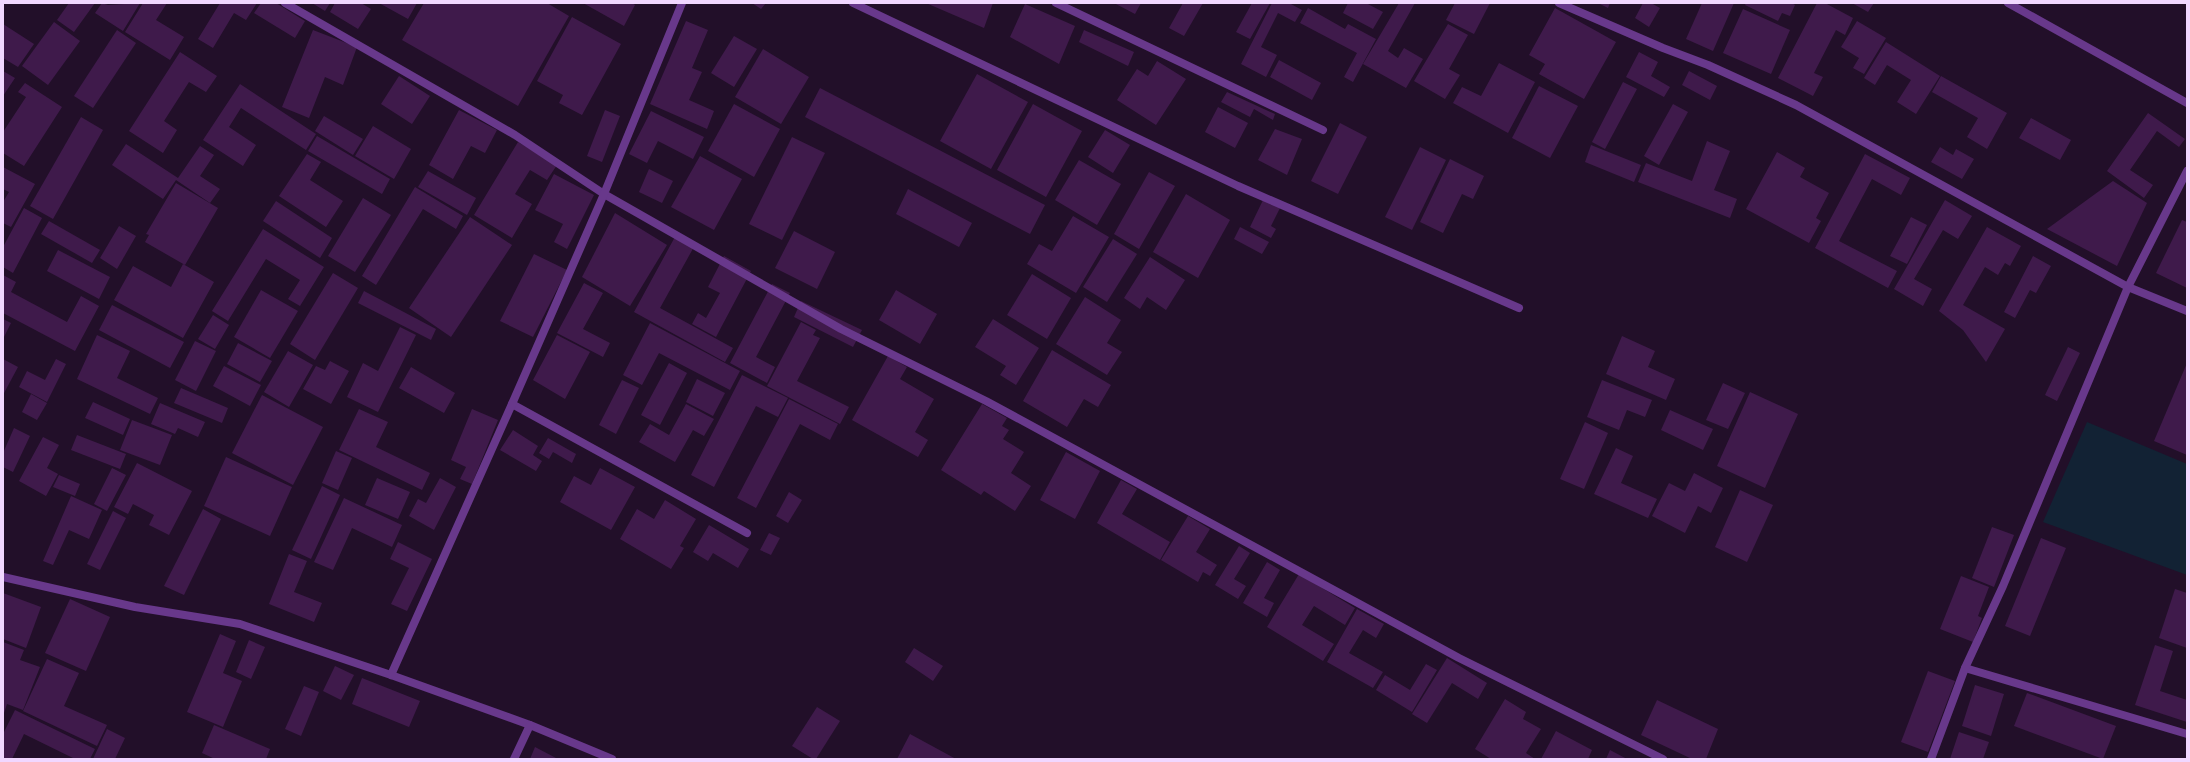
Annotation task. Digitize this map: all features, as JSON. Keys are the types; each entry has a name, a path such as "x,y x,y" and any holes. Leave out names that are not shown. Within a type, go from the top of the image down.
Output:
{"street":[{"path":"285,3 515,135 604,194 841,329 993,405 1459,658 1663,759"},
{"path":"391,674 604,194 682,3"},
{"path":"853,3 1238,186 1519,308"},
{"path":"1056,3 1323,130"},
{"path":"1559,3 1663,48 1708,65 1796,105 2128,287 2187,311"},
{"path":"2008,3 2187,103"},
{"path":"1931,759 1965,668 2003,586 2128,287 2187,170"},
{"path":"512,404 747,533"},
{"path":"3,578 135,608 240,624 391,674 530,725 612,759"},
{"path":"1965,668 2187,734"},
{"path":"514,759 530,725"}],"shaded area":[{"path":"2087,422 2187,464 2187,575 2043,522"}],"building":[{"path":"69,3 95,3 74,32 57,20"},
{"path":"102,3 108,5 140,3 123,31 95,13"},
{"path":"143,3 167,3 156,20 184,37 170,60 125,32"},
{"path":"220,3 257,3 246,20 234,13 213,48 198,39"},
{"path":"261,3 276,3 305,21 295,38 254,13"},
{"path":"312,3 330,3 325,11"},
{"path":"335,3 361,3 371,9 358,29 330,12"},
{"path":"379,3 417,3 408,19"},
{"path":"424,3 547,3 569,16 518,106 402,40"},
{"path":"583,3 632,3 635,5 624,26"},
{"path":"752,3 766,3 761,9"},
{"path":"926,3 993,3 984,28"},
{"path":"1114,3 1141,3 1135,14"},
{"path":"1183,3 1203,3 1184,36 1169,28"},
{"path":"1252,3 1270,3 1250,39 1236,32"},
{"path":"1272,3 1289,3 1302,10 1295,22 1278,13 1261,47 1277,55 1266,77 1241,64"},
{"path":"1348,3 1366,3 1383,12 1373,29 1343,13"},
{"path":"1399,3 1415,3 1388,51 1398,58 1404,48 1423,59 1406,88 1363,64"},
{"path":"1455,3 1490,3 1474,34 1446,20"},
{"path":"1598,3 1610,3 1608,8"},
{"path":"1643,3 1651,3 1660,8 1649,27 1635,18"},
{"path":"1702,3 1734,3 1713,51 1686,39"},
{"path":"1746,3 1792,3 1795,5 1790,16 1782,13 1778,21 1745,5"},
{"path":"1817,3 1825,3 1853,18 1845,35 1836,30 1814,73 1823,77 1813,96 1778,78"},
{"path":"1852,3 1874,3 1868,12"},
{"path":"1025,4 1075,26 1059,64 1010,37"},
{"path":"1308,8 1345,29 1348,24 1376,39 1353,82 1344,77 1357,53 1300,23"},
{"path":"1555,8 1616,42 1584,99 1539,74 1545,64 1529,55"},
{"path":"1743,9 1790,30 1771,74 1723,53"},
{"path":"572,17 621,44 582,115 559,103 563,95 537,81"},
{"path":"686,21 708,30 692,68 702,72 689,100 714,111 707,129 650,104"},
{"path":"1857,21 1886,38 1864,74 1853,68 1859,58 1841,47"},
{"path":"54,22 80,41 48,85 22,66"},
{"path":"3,24 34,44 18,67 3,58"},
{"path":"1448,24 1468,35 1449,69 1460,75 1445,99 1414,81"},
{"path":"117,30 136,43 93,108 74,96"},
{"path":"313,30 357,47 343,85 325,77 309,118 282,107"},
{"path":"1084,30 1134,52 1128,66 1079,42"},
{"path":"734,36 757,49 734,87 711,73"},
{"path":"1886,42 1940,76 1916,114 1897,102 1911,80 1887,65 1875,85 1864,78"},
{"path":"763,49 809,77 781,124 735,97"},
{"path":"180,52 217,76 206,92 189,82 164,121 177,130 163,153 129,131"},
{"path":"1639,52 1658,62 1651,76 1670,87 1664,97 1626,77"},
{"path":"1279,60 1321,83 1312,100 1270,77"},
{"path":"1157,61 1186,79 1156,125 1117,100 1137,69 1148,76"},
{"path":"1499,63 1535,82 1508,133 1453,103 1462,87 1481,96"},
{"path":"3,71 15,78 3,96"},
{"path":"1689,71 1717,86 1710,100 1682,85"},
{"path":"977,74 1028,102 991,169 940,141"},
{"path":"399,76 430,96 412,124 381,104"},
{"path":"1941,76 2007,113 1987,149 1967,137 1978,118 1932,92"},
{"path":"1623,82 1637,89 1605,149 1592,142"},
{"path":"25,83 62,107 24,166 3,153 3,132 26,97 18,92"},
{"path":"240,84 316,134 306,150 241,108 229,127 256,145 243,166 203,140"},
{"path":"1539,86 1578,106 1550,158 1512,138"},
{"path":"820,88 1045,205 1030,234 805,117"},
{"path":"1227,92 1275,114 1273,120 1254,109 1250,117 1221,102"},
{"path":"734,104 780,129 754,177 708,151"},
{"path":"1033,104 1082,131 1046,197 997,170"},
{"path":"1673,104 1688,112 1659,165 1644,156"},
{"path":"1218,107 1248,123 1235,148 1205,132"},
{"path":"459,110 497,130 485,153 471,146 453,179 429,165"},
{"path":"605,110 620,116 602,162 587,156"},
{"path":"651,111 704,137 693,159 658,141 647,163 629,154"},
{"path":"2148,113 2185,139 2179,147 2157,131 2130,170 2153,185 2144,198 2107,171"},
{"path":"324,116 363,139 353,155 315,131"},
{"path":"81,117 103,130 53,219 30,206"},
{"path":"2031,118 2071,140 2060,160 2019,138"},
{"path":"1340,123 1367,137 1338,194 1311,181"},
{"path":"373,126 411,149 394,179 355,156"},
{"path":"1275,129 1302,139 1287,175 1258,160"},
{"path":"1105,130 1130,145 1113,173 1088,157"},
{"path":"317,136 390,179 382,194 308,151"},
{"path":"792,137 825,153 782,240 749,224"},
{"path":"1707,141 1730,151 1714,190 1737,199 1730,218 1638,182 1646,163 1692,181"},
{"path":"518,142 557,165 547,180 530,170 515,194 532,204 512,238 474,215"},
{"path":"126,144 178,178 200,146 214,155 200,176 220,189 210,203 176,180 163,199 112,165"},
{"path":"1591,145 1641,165 1634,182 1585,162"},
{"path":"1420,147 1446,160 1412,230 1385,217"},
{"path":"1940,147 1953,155 1956,149 1974,159 1962,179 1931,162"},
{"path":"1777,152 1805,168 1800,177 1829,193 1816,218 1821,221 1809,243 1746,209"},
{"path":"307,154 321,162 310,180 343,201 326,227 279,196"},
{"path":"1865,154 1910,178 1901,195 1872,179 1839,241 1897,271 1888,288 1815,248"},
{"path":"700,156 742,179 714,230 671,207"},
{"path":"1450,159 1484,176 1473,199 1462,194 1443,233 1420,222"},
{"path":"1079,160 1121,184 1097,225 1055,200"},
{"path":"3,167 35,184 11,227 3,223 3,202 9,192 3,189"},
{"path":"649,169 673,181 662,203 639,192"},
{"path":"428,171 476,198 467,215 418,187"},
{"path":"1149,172 1175,186 1139,249 1114,234"},
{"path":"554,174 594,195 567,249 554,242 563,224 535,210"},
{"path":"2113,181 2147,203 2117,266 2047,229"},
{"path":"176,183 218,208 185,265 145,242 149,235 146,234"},
{"path":"415,187 463,216 456,229 423,209 376,285 362,276"},
{"path":"908,189 972,223 959,247 896,214"},
{"path":"1186,194 1230,220 1198,278 1153,252"},
{"path":"363,198 391,215 355,272 328,256"},
{"path":"1263,200 1280,208 1271,226 1276,229 1271,238 1250,227"},
{"path":"1945,200 1972,216 1958,239 1943,230 1914,279 1932,289 1923,306 1894,289"},
{"path":"276,201 332,238 320,258 263,221"},
{"path":"24,208 42,218 13,273 3,267 3,247"},
{"path":"615,213 667,245 630,306 582,277"},
{"path":"1073,216 1109,237 1076,293 1027,264 1039,244 1052,251"},
{"path":"470,217 512,245 451,337 409,308"},
{"path":"1911,217 1927,225 1907,264 1890,256"},
{"path":"2182,220 2187,222 2187,288 2156,273"},
{"path":"49,221 100,250 92,263 41,234"},
{"path":"119,226 136,236 117,269 100,258"},
{"path":"1240,227 1269,242 1262,254 1234,239"},
{"path":"1987,227 2021,246 2010,266 2005,263 1998,275 1985,267 1963,305 2005,329 1986,362 1963,330 1939,311"},
{"path":"263,229 324,267 300,306 288,299 300,280 266,259 228,321 212,311"},
{"path":"794,231 835,252 817,289 775,268"},
{"path":"676,235 695,245 660,308 733,348 725,362 634,312"},
{"path":"1113,239 1137,254 1107,302 1083,287"},
{"path":"58,250 110,277 99,299 47,271"},
{"path":"534,254 567,270 533,337 500,321"},
{"path":"724,256 751,271 716,337 692,324 698,313 706,318 720,293 708,287"},
{"path":"2033,256 2051,266 2036,293 2030,290 2015,318 2004,312"},
{"path":"1150,257 1185,280 1166,310 1147,297 1140,309 1124,298"},
{"path":"183,264 214,282 183,338 114,300 133,266 171,287"},
{"path":"333,273 358,288 315,360 290,344"},
{"path":"1032,274 1071,298 1047,339 1007,315"},
{"path":"3,275 16,282 11,292 67,322 81,296 99,306 75,351 3,313"},
{"path":"584,283 603,293 583,329 610,343 603,357 557,333"},
{"path":"772,284 790,293 756,357 775,367 767,383 730,363"},
{"path":"261,290 298,311 270,358 234,337"},
{"path":"896,290 937,314 920,344 879,320"},
{"path":"364,291 436,329 431,340 358,303"},
{"path":"1085,297 1121,320 1107,343 1122,352 1107,375 1056,344"},
{"path":"801,301 862,330 853,347 794,317"},
{"path":"112,305 184,342 170,368 99,330"},
{"path":"213,315 229,325 215,349 198,339"},
{"path":"3,319 11,323 3,339"},
{"path":"993,319 1039,348 1016,385 1000,375 1006,366 975,347"},
{"path":"801,322 816,330 813,335 820,338 797,381 849,407 840,424 767,386"},
{"path":"650,323 740,371 730,390 659,353 642,385 623,375"},
{"path":"400,327 416,335 378,412 347,397 363,363 378,371"},
{"path":"97,335 130,351 117,378 158,398 150,414 77,379"},
{"path":"557,335 590,352 565,399 533,380"},
{"path":"1622,336 1655,351 1648,367 1675,379 1666,400 1606,374"},
{"path":"195,341 216,351 196,391 175,380"},
{"path":"238,343 272,361 260,382 227,364"},
{"path":"2068,347 2080,353 2057,401 2045,395"},
{"path":"1052,350 1111,385 1098,407 1084,399 1067,427 1023,401"},
{"path":"288,351 313,365 289,407 264,392"},
{"path":"888,356 907,367 900,379 934,399 915,432 928,440 918,457 852,420"},
{"path":"3,359 18,367 3,395"},
{"path":"56,359 66,364 47,402 19,387 27,371 45,380"},
{"path":"330,361 349,371 331,404 303,389 316,366 325,370"},
{"path":"669,363 687,373 660,425 641,415"},
{"path":"2187,363 2187,455 2154,441"},
{"path":"224,366 261,385 250,406 213,386"},
{"path":"411,367 455,393 444,413 399,388"},
{"path":"742,375 788,398 778,417 756,406 714,487 691,475"},
{"path":"697,379 725,393 713,416 686,402"},
{"path":"622,380 639,388 616,434 599,425"},
{"path":"1602,380 1652,400 1645,417 1627,410 1619,430 1587,417"},
{"path":"1723,383 1745,393 1728,429 1706,420"},
{"path":"181,388 228,408 222,423 174,403"},
{"path":"1750,392 1798,414 1765,488 1717,466"},
{"path":"31,394 47,403 37,420 22,412"},
{"path":"262,395 323,427 293,485 232,453"},
{"path":"789,399 838,424 830,440 800,424 756,508 737,498"},
{"path":"93,402 130,419 123,435 85,418"},
{"path":"160,403 205,422 198,437 178,428 175,434 151,424"},
{"path":"686,404 714,419 704,436 693,430 675,462 639,442 650,424 669,435"},
{"path":"982,404 1007,418 1002,426 1009,430 1003,439 1024,452 1011,473 1031,486 1015,511 984,491 981,495 941,470"},
{"path":"359,409 388,422 376,447 430,473 422,490 339,450"},
{"path":"472,409 498,420 472,484 460,479 466,467 451,460"},
{"path":"1670,410 1713,429 1703,450 1661,430"},
{"path":"132,420 172,435 160,465 120,450"},
{"path":"1585,422 1608,433 1584,489 1560,479"},
{"path":"14,428 30,436 13,472 3,467 3,453"},
{"path":"513,430 538,446 533,455 542,461 536,471 500,450"},
{"path":"77,435 126,454 120,469 71,450"},
{"path":"43,437 59,445 47,468 58,474 46,496 19,481"},
{"path":"548,438 576,454 572,463 553,452 549,459 539,453"},
{"path":"1616,448 1633,456 1621,483 1657,499 1648,518 1594,494"},
{"path":"336,451 352,458 338,490 322,483"},
{"path":"1066,452 1100,471 1075,519 1040,500"},
{"path":"226,457 292,487 270,536 204,506"},
{"path":"137,463 192,491 169,535 149,525 154,515 133,504 128,514 114,507"},
{"path":"112,468 126,475 107,511 94,504"},
{"path":"600,468 635,487 611,530 560,502 574,476 591,485"},
{"path":"1694,473 1723,488 1711,513 1698,506 1685,533 1652,516 1669,483 1685,491"},
{"path":"59,475 80,484 75,496 53,487"},
{"path":"377,478 410,492 398,519 365,505"},
{"path":"440,478 456,487 434,530 409,516 418,499 426,503"},
{"path":"1121,480 1137,489 1122,514 1170,542 1160,560 1097,523"},
{"path":"322,486 340,495 311,559 292,550"},
{"path":"1740,490 1773,505 1747,562 1715,547"},
{"path":"789,492 802,500 788,523 776,516"},
{"path":"71,496 102,510 89,539 69,530 53,565 43,561"},
{"path":"344,498 402,525 392,547 352,528 333,570 314,562"},
{"path":"665,500 696,519 680,546 684,548 671,569 620,539 637,509 654,519"},
{"path":"203,509 221,519 184,595 164,586"},
{"path":"113,511 126,518 100,570 87,564"},
{"path":"1188,516 1210,529 1196,552 1217,565 1210,576 1203,572 1198,582 1161,560"},
{"path":"709,525 749,549 738,568 713,553 708,561 693,552"},
{"path":"1992,527 2014,535 1994,587 1972,578"},
{"path":"769,533 780,538 771,555 760,550"},
{"path":"2041,538 2066,548 2030,636 2005,626"},
{"path":"398,542 432,559 407,611 391,604 409,568 390,559"},
{"path":"1239,546 1250,553 1234,579 1246,586 1238,599 1215,585"},
{"path":"289,554 307,561 294,592 322,603 314,622 269,604"},
{"path":"1267,562 1280,570 1264,598 1274,603 1267,617 1243,603"},
{"path":"1299,574 1355,608 1345,625 1314,606 1302,625 1334,644 1323,661 1267,627"},
{"path":"1961,576 1989,587 1978,616 1982,618 1973,642 1940,629"},
{"path":"2175,589 2187,593 2187,648 2159,638"},
{"path":"3,593 41,607 26,648 3,639"},
{"path":"70,599 110,617 86,671 45,653"},
{"path":"1357,609 1384,624 1376,638 1363,630 1349,653 1383,672 1373,688 1327,662"},
{"path":"220,634 236,641 223,673 242,681 223,727 187,712"},
{"path":"249,640 265,647 251,679 236,672"},
{"path":"3,642 24,650 20,660 40,667 23,710 7,704 4,713"},
{"path":"2155,645 2173,651 2160,691 2187,700 2187,722 2135,705"},
{"path":"914,648 943,666 933,681 905,662"},
{"path":"1447,658 1487,683 1478,699 1452,683 1427,723 1412,714"},
{"path":"47,659 79,673 64,706 107,725 97,746 23,711"},
{"path":"1426,664 1437,670 1412,712 1376,690 1385,675 1410,690"},
{"path":"335,666 354,675 341,700 323,691"},
{"path":"1928,671 1955,681 1928,752 1901,742"},
{"path":"362,678 420,701 409,727 352,704"},
{"path":"1975,685 2004,694 1991,736 1962,726"},
{"path":"304,686 319,692 301,736 285,729"},
{"path":"2027,693 2116,726 2103,759 2014,726"},
{"path":"1505,699 1526,712 1523,719 1541,729 1526,753 1535,759 1491,759 1475,749"},
{"path":"1657,700 1718,729 1706,759 1692,759 1641,735"},
{"path":"817,707 840,721 816,759 813,759 792,746"},
{"path":"15,710 95,749 90,759 75,759 24,734 12,759 3,759 3,734"},
{"path":"214,725 270,749 266,759 215,759 202,753"},
{"path":"107,729 125,738 115,759 93,759"},
{"path":"1556,731 1592,750 1588,759 1541,759"},
{"path":"1959,732 1989,742 1983,759 1950,759"},
{"path":"910,734 956,759 897,759"},
{"path":"535,747 556,758 556,759 530,759"},
{"path":"1610,750 1627,759 1606,759"}]}
